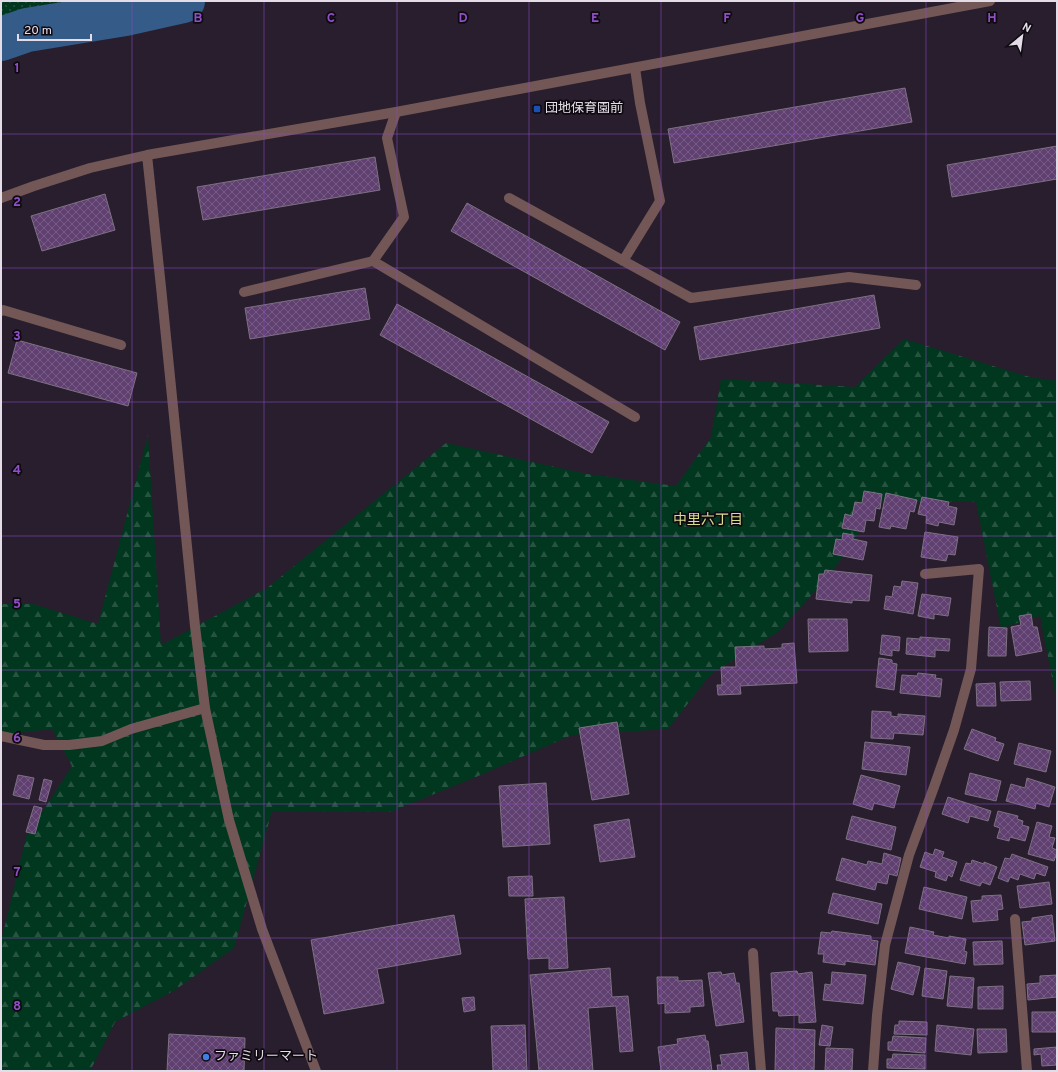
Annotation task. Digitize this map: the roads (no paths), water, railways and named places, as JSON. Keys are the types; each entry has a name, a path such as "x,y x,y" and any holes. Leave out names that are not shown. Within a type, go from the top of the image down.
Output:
{"street":[{"path":"1,198 90,168 147,155 396,112 990,1"},
{"path":"623,261 660,201 640,103 635,68"},
{"path":"244,292 373,261 404,217 387,138 396,112"},
{"path":"147,155 162,287 195,626 205,708 229,820 262,929 316,1071"},
{"path":"509,198 692,298 849,277 916,285"},
{"path":"373,261 634,417"},
{"path":"1,311 3,310 121,344"},
{"path":"873,1071 884,945 909,855 954,730 972,662 979,569 925,574"},
{"path":"1,736 44,745 69,745 102,741 131,729 205,708"},
{"path":"1015,919 1027,1071"},
{"path":"753,953 761,1071"}],"waterway":[{"path":"1,39 27,30 125,14 183,1"}],"place":[{"name":"団地保育園前","path":"537,109"},
{"name":"ファミリーマート","path":"206,1057"}],"district":[{"name":"中里六丁目","path":"708,520"}]}
